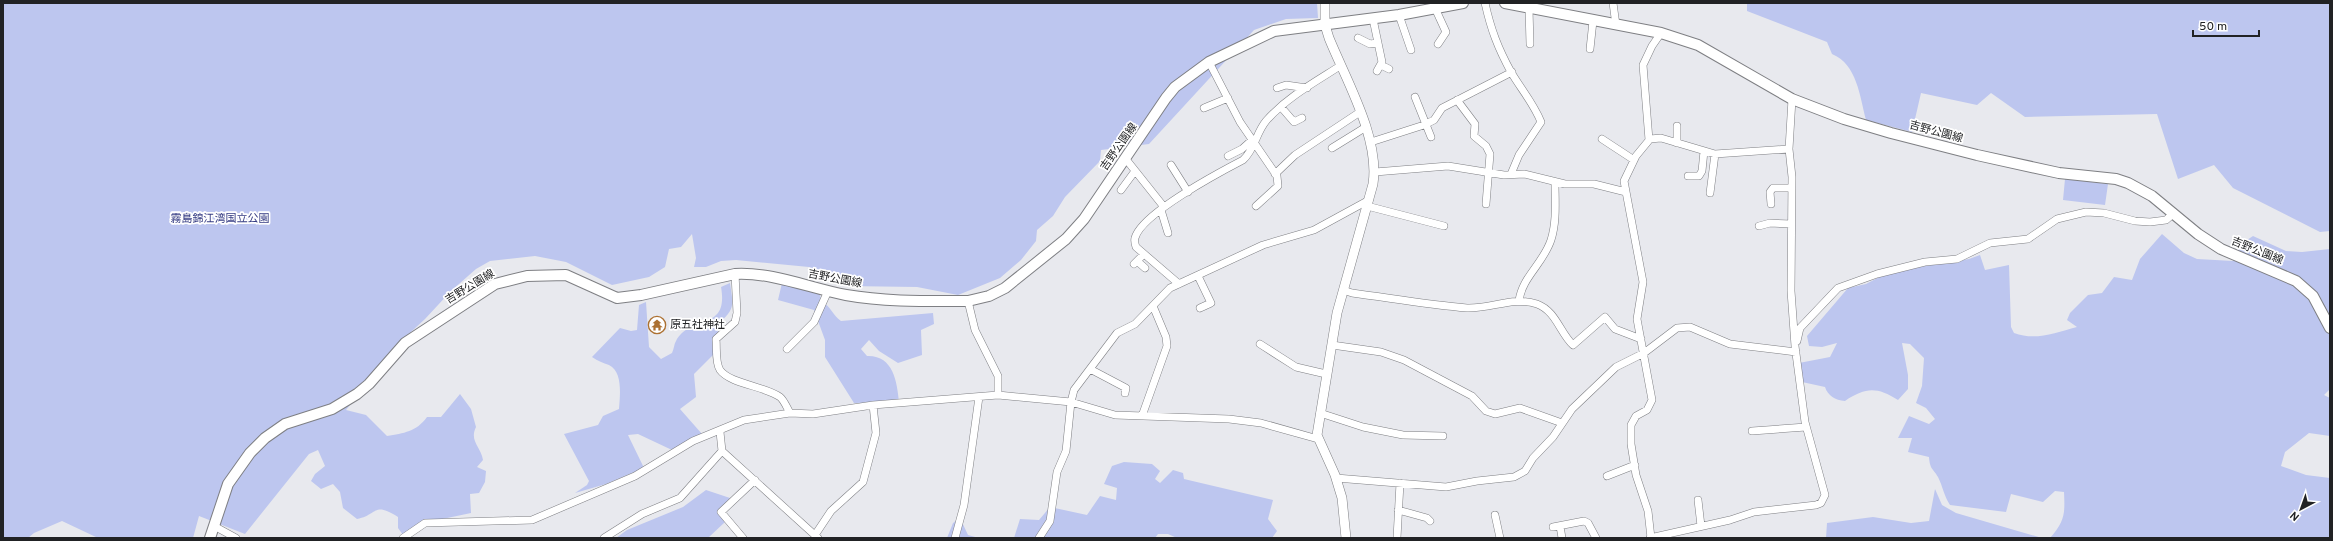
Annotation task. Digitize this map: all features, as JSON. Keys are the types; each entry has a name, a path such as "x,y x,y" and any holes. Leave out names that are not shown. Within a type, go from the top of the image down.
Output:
{"main road":[{"name":"吉野公園線","path":"210,538 221,500 235,472 265,438 285,424 332,409 357,394 369,384 405,343 495,284 527,276 566,275 617,298 641,295 735,274 771,276 828,291 882,299 968,301 989,296 1005,288 1066,239 1084,219 1175,87 1209,62 1274,31 1373,19 1463,3"},
{"name":"吉野公園線","path":"1505,3 1529,9 1661,33 1698,44 1792,99 1844,119 1977,155 2059,173 2116,179 2139,188 2174,213 2198,234 2221,249 2242,259 2284,274 2305,287 2313,296 2330,328"}],"street":[{"path":"1325,3 1325,25 1340,66 1366,127 1371,142 1375,172 1368,203 1343,290 1326,374 1317,435 1336,478 1342,498 1346,538"},
{"path":"1485,3 1491,32 1512,72 1537,112 1541,122 1519,155 1510,174"},
{"path":"1613,3 1616,25"},
{"path":"1435,8 1446,32 1438,44"},
{"path":"1529,9 1530,44"},
{"path":"1399,15 1411,50"},
{"path":"1373,19 1382,62 1379,68 1389,69"},
{"path":"1590,49 1593,21"},
{"path":"1661,33 1652,46 1643,65 1649,140 1634,160 1624,181 1643,282 1637,319 1652,400 1647,410 1636,416 1631,425 1634,465 1648,511 1651,538 1681,535 1701,526 1754,512 1821,503 1824,495 1806,427 1796,349 1791,291 1792,188 1789,149 1792,99"},
{"path":"1358,38 1370,44 1377,43"},
{"path":"1209,62 1253,143 1275,174 1278,186 1256,206"},
{"path":"1179,284 1143,255 1136,247 1134,239 1140,229 1163,209 1188,192 1243,160 1265,122 1281,107 1340,66"},
{"path":"1371,142 1424,125 1434,120 1442,108 1512,72"},
{"path":"1277,88 1286,85 1307,88"},
{"path":"1415,97 1424,125 1431,137"},
{"path":"1204,108 1228,98"},
{"path":"1457,100 1474,124 1474,136 1486,146 1490,154 1486,204"},
{"path":"1281,107 1294,122 1302,118"},
{"path":"1275,174 1295,155 1360,112"},
{"path":"1676,143 1677,126"},
{"path":"1332,148 1366,127"},
{"path":"1649,140 1661,138 1715,154 1789,149"},
{"path":"1602,139 1634,160"},
{"path":"1228,156 1253,143"},
{"path":"1688,176 1699,176 1702,171 1704,151"},
{"path":"1710,193 1715,154"},
{"path":"1125,158 1163,209 1168,233"},
{"path":"1171,165 1188,192"},
{"path":"1375,172 1448,166 1489,173 1524,174 1565,184 1594,184 1626,192"},
{"path":"1121,190 1135,171"},
{"path":"1519,301 1521,289 1538,267 1551,241 1555,219 1555,182"},
{"path":"1771,204 1770,192 1773,188 1792,188"},
{"path":"1039,538 1050,521 1057,472 1066,450 1071,402 1074,390 1117,332 1135,324 1170,288 1263,245 1314,230 1368,203 1444,226"},
{"path":"1796,349 1800,328 1838,288 1877,274 1918,264 1957,259 1990,243 2028,239 2057,219 2086,212 2104,213 2135,221 2150,222 2166,220 2174,213"},
{"path":"1759,226 1770,223 1791,224"},
{"path":"1143,255 1136,262 1145,268"},
{"path":"735,274 737,313 735,322 716,340 717,363 721,371 730,378 767,390 781,398 790,413"},
{"path":"1198,276 1211,303 1200,308"},
{"path":"1343,290 1352,293 1469,308 1519,301 1537,304 1547,310 1555,318 1565,337 1573,345 1605,317 1615,329 1641,339"},
{"path":"787,349 814,322 828,291"},
{"path":"968,301 975,330 998,376 998,395"},
{"path":"1142,416 1168,346 1166,337 1152,306"},
{"path":"1336,478 1446,487 1477,481 1514,477 1524,471 1572,409 1616,367 1644,353 1677,328 1690,327 1730,344 1796,349"},
{"path":"1260,344 1296,367 1326,374"},
{"path":"1332,345 1381,352 1404,360 1472,396 1486,412 1495,414 1520,408 1562,423"},
{"path":"1090,369 1126,388 1125,393"},
{"path":"403,538 425,524 532,520 636,476 693,441 720,432 744,420 790,413 813,414 873,405 998,395 1071,402 1115,415 1229,419 1261,423 1318,439"},
{"path":"955,538 964,505 979,397"},
{"path":"720,432 722,451 817,536 831,511 864,482 876,433 873,405"},
{"path":"1320,413 1364,427 1403,435 1443,436"},
{"path":"1752,431 1806,427"},
{"path":"604,538 642,514 680,498 722,451"},
{"path":"1607,476 1634,465"},
{"path":"743,538 721,512 755,480"},
{"path":"1397,538 1400,483"},
{"path":"1698,500 1701,526"},
{"path":"1398,510 1427,518 1430,522"},
{"path":"1495,515 1500,538"},
{"path":"1552,527 1584,521 1588,523 1596,538"},
{"path":"214,526 236,538"},
{"path":"1560,526 1562,538"}],"green space":[{"name":"霧島錦江湾国立公園","path":"3,3 1317,3 1318,18 1286,19 1254,30 1149,144 1101,150 1100,161 1065,197 1053,216 1037,230 1036,241 1021,260 1000,278 958,295 917,287 846,286 826,279 809,267 736,260 721,261 706,267 694,267 696,258 692,234 681,247 669,249 665,267 649,277 612,285 566,262 535,256 490,261 476,269 451,291 425,319 400,342 346,410 366,415 387,436 404,433 414,429 427,417 441,417 460,394 471,409 476,427 474,436 483,460 477,467 486,471 485,482 479,493 470,494 471,513 428,522 403,535 398,528 398,517 390,512 376,510 357,519 343,508 340,492 333,484 321,489 311,481 315,474 325,466 318,450 309,454 245,534 199,516 193,538 98,538 62,521 34,533 28,538 3,538"},
{"path":"1747,3 2330,3 2330,231 2320,232 2233,188 2214,165 2178,179 2157,114 2025,117 1991,93 1977,105 1921,93 1912,132 1866,120 1859,92 1852,73 1847,65 1832,54 1827,42 1747,11"},
{"path":"2065,179 2108,184 2105,205 2063,200"},
{"path":"2162,234 2184,253 2197,259 2233,261 2241,244 2253,236 2286,251 2302,252 2330,249 2330,389 2324,395 2330,398 2330,436 2309,433 2285,452 2281,466 2306,475 2330,478 2330,538 2050,538 2059,527 2063,517 2064,492 2055,491 2043,502 2011,494 2006,512 1950,505 1938,477 1931,467 1929,457 1908,452 1912,438 1898,438 1909,416 1929,424 1935,419 1926,408 1916,403 1922,386 1924,358 1910,344 1902,343 1908,375 1908,389 1898,400 1884,393 1872,390 1859,393 1845,401 1835,399 1830,395 1825,387 1802,382 1799,363 1830,357 1837,343 1822,347 1809,346 1807,336 1848,288 1866,284 1889,272 1969,259 1980,255 1985,270 2009,265 2011,327 2014,333 2030,336 2053,334 2077,327 2067,320 2070,313 2088,295 2102,293 2114,277 2132,280 2140,259"},
{"path":"730,283 732,305 731,309 719,323 715,353 694,374 696,397 680,409 702,434 672,450 638,434 628,435 644,468 606,484 575,493 587,485 589,481 564,434 598,425 603,416 619,409 620,384 617,373 609,365 592,357 620,328 631,331 637,330 639,305 646,302 649,347 661,359 672,353 675,342 683,333 690,328 714,317 719,311 722,301 721,287"},
{"path":"782,283 819,292 822,302 825,303 841,321 933,313 934,324 921,330 922,355 898,363 879,351 869,340 861,349 867,356 876,357 883,360 888,365 895,378 899,402 854,403 825,357 825,340 814,310 778,300"},
{"path":"1124,462 1152,464 1160,471 1155,479 1160,483 1173,470 1183,473 1184,479 1273,500 1268,519 1277,531 1272,538 1177,538 1168,534 1158,534 1155,538 1014,538 1020,519 1039,520 1050,507 1087,515 1100,496 1116,500 1117,488 1104,484 1112,466"},
{"path":"1935,489 1942,505 1956,513 2042,538 1826,538 1827,523 1873,517 1911,523 1929,521"},
{"path":"706,490 730,498 717,512 725,522 708,538 616,538 627,530 683,507"},
{"path":"960,518 968,535 979,538 947,538 953,523"}],"place":[{"name":"原五社神社","path":"657,325"}]}
